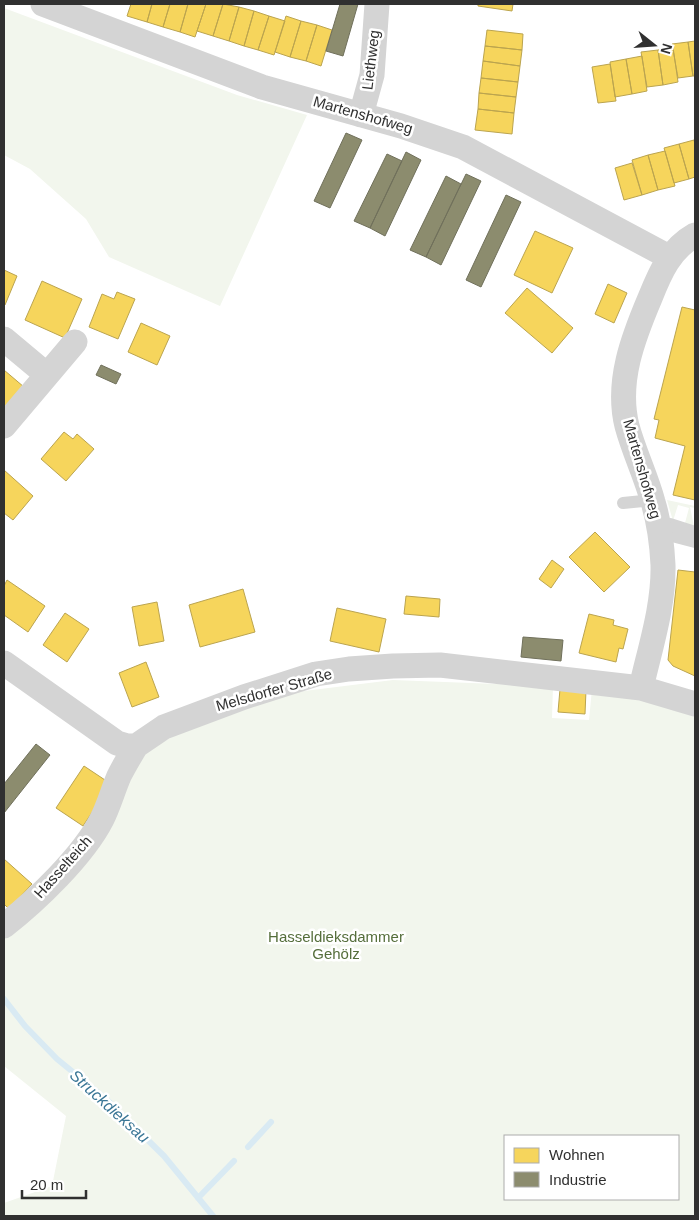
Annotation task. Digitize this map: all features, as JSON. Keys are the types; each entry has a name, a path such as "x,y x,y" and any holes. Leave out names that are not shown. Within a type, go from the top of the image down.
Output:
{"street":[{"name":"Martenshofweg","path":"43,4 262,87 427,134 463,147 670,257"},
{"name":"Liethweg","path":"361,115 372,75 377,4"},
{"name":"Martenshofweg","path":"641,688 662,590 663,566 653,500 627,425 624,390 626,368 637,328 659,275 679,246 695,236"},
{"path":"4,339 47,375"},
{"path":"4,426 75,342"},
{"path":"4,664 117,743 136,746"},
{"name":"Melsdorfer Straße","path":"136,746 164,727 206,710 316,674 349,669 440,665 641,688 695,704"},
{"name":"Hasselteich","path":"4,926 17,916 51,882 74,858 93,834 102,818 120,775 136,746"}],"lane":[{"path":"624,503 653,500"},
{"path":"659,530 670,524 695,532"},
{"path":"659,530 672,536 695,542"}],"green space":[{"path":"4,8 237,95 307,115 220,306 109,257 86,219 30,169 4,155"},
{"path":"667,500 695,506 695,508 690,507 694,526 685,523 689,508 678,505 673,521"},
{"name":"Hasseldieksdammer Gehölz","path":"393,680 553,686 552,718 589,720 592,689 638,695 695,717 695,1216 4,1216 4,1203 52,1186 66,1116 4,1066 4,938 20,926 131,776 147,751 209,716 296,692"}],"building: Wohnen":[{"path":"131,4 152,4 147,22 127,16"},
{"path":"152,4 170,4 163,27 147,22"},
{"path":"170,4 188,4 180,32 163,27"},
{"path":"188,4 206,4 195,37 180,32"},
{"path":"206,4 223,4 213,36 197,31"},
{"path":"223,4 239,7 229,41 213,36"},
{"path":"478,4 513,4 512,11 478,6"},
{"path":"239,7 254,11 244,46 229,41"},
{"path":"254,11 269,16 258,50 244,46"},
{"path":"269,16 285,21 274,55 258,50"},
{"path":"286,16 301,21 290,57 275,52"},
{"path":"301,21 317,25 306,61 290,57"},
{"path":"317,25 332,30 321,66 306,61"},
{"path":"487,30 523,34 522,50 485,46"},
{"path":"695,41 695,76 693,76 688,42"},
{"path":"688,42 693,76 678,78 672,44"},
{"path":"485,46 522,50 520,66 483,61"},
{"path":"673,47 678,82 663,85 658,50"},
{"path":"658,50 663,85 647,87 641,52"},
{"path":"642,56 647,91 632,94 626,59"},
{"path":"626,59 632,94 615,97 610,62"},
{"path":"483,61 520,66 518,82 481,78"},
{"path":"610,64 616,101 598,103 592,67"},
{"path":"481,78 518,82 516,97 479,93"},
{"path":"479,93 516,97 514,113 478,109"},
{"path":"478,109 514,113 512,134 475,130"},
{"path":"694,140 695,177 689,179 679,144"},
{"path":"679,144 689,179 674,183 664,148"},
{"path":"665,151 675,186 658,190 648,155"},
{"path":"648,155 658,190 642,195 632,160"},
{"path":"632,163 642,195 624,200 615,168"},
{"path":"535,231 573,248 552,293 514,275"},
{"path":"4,270 17,276 5,305 4,305"},
{"path":"42,281 82,299 65,338 25,320"},
{"path":"608,284 627,293 614,323 595,314"},
{"path":"527,288 573,328 552,353 505,313"},
{"path":"117,292 135,299 118,339 89,327 102,294 114,299"},
{"path":"682,307 695,310 695,500 673,495 685,446 655,438 659,420 654,419"},
{"path":"141,323 170,336 157,365 128,352"},
{"path":"4,370 24,387 4,410"},
{"path":"64,432 73,439 77,434 94,449 66,481 41,459"},
{"path":"4,470 33,496 13,520 4,513"},
{"path":"595,532 630,567 604,592 569,557"},
{"path":"552,560 564,569 551,588 539,579"},
{"path":"678,570 695,572 695,676 673,666 668,660"},
{"path":"7,580 45,606 28,632 4,615 4,586"},
{"path":"243,589 255,632 200,647 189,605"},
{"path":"406,596 440,599 439,617 404,614"},
{"path":"157,602 164,641 139,646 132,607"},
{"path":"337,608 386,619 379,652 330,641"},
{"path":"65,613 89,629 67,662 43,645"},
{"path":"589,614 614,620 613,625 628,629 623,649 619,648 616,662 579,653"},
{"path":"146,662 159,697 132,707 119,673"},
{"path":"560,689 586,690 585,714 558,712"},
{"path":"84,766 111,784 83,826 56,808"},
{"path":"4,859 32,884 9,909 4,904"}],"building: Industrie":[{"path":"340,4 358,4 343,56 326,51"},
{"path":"346,133 362,140 330,208 314,201"},
{"path":"406,152 421,160 385,236 370,228"},
{"path":"387,154 402,161 370,228 354,221"},
{"path":"466,174 481,181 441,265 426,257"},
{"path":"446,176 461,184 426,257 410,250"},
{"path":"506,195 521,202 481,287 466,280"},
{"path":"101,365 121,374 116,384 96,375"},
{"path":"523,637 563,640 561,661 521,657"},
{"path":"36,744 50,755 4,813 4,784"}],"waterway":[{"name":"Struckdieksau","path":"4,999 25,1026 57,1059 106,1099 164,1156 213,1216"},
{"path":"248,1147 271,1122"},
{"path":"198,1198 234,1161"}]}
